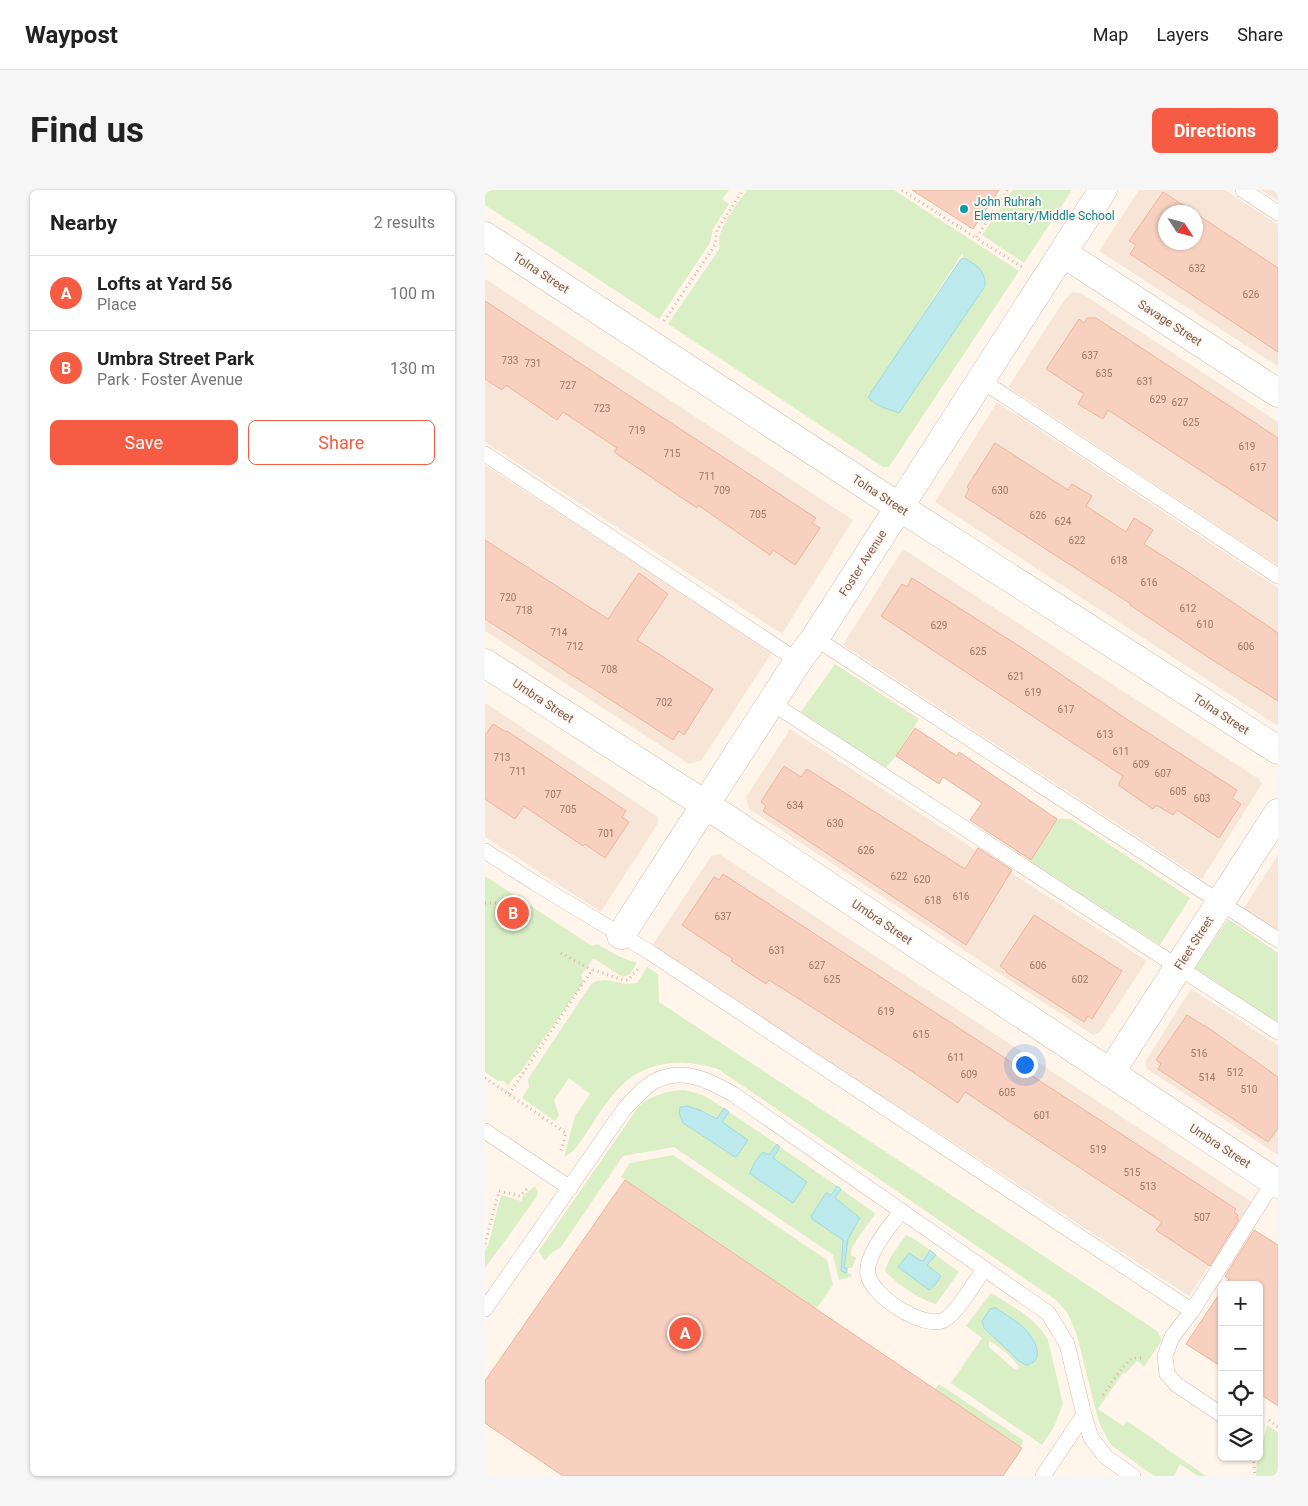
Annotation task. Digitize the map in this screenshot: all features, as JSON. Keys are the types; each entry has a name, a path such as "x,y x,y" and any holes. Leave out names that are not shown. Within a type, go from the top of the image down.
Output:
{"street":[{"name":"Foster Avenue","path":"621,935 815,638 1103,190"},
{"name":"Tolna Street","path":"485,236 899,507 1278,750"},
{"name":"Savage Street","path":"1063,253 1278,393"},
{"name":"Umbra Street","path":"485,663 706,806 1276,1183"},
{"name":"Fleet Street","path":"1110,1073 1278,813"}],"lane":[{"path":"1243,190 1278,213"},
{"path":"981,380 1278,576"},
{"path":"485,454 799,661"},
{"path":"815,638 1219,904 1278,940"},
{"path":"771,704 1278,1032"},
{"path":"485,851 651,954 1192,1311"},
{"path":"485,1308 625,1108 654,1082 680,1074 707,1079 733,1094 1048,1313 1067,1344 1091,1438 1107,1458 1133,1476"},
{"path":"485,1130 570,1188"},
{"path":"1218,1412 1177,1385 1167,1374 1165,1356 1172,1336 1192,1311 1276,1183"},
{"path":"901,1212 881,1238 869,1260 868,1275 875,1288 883,1297 921,1321 938,1322 953,1313 984,1270"},
{"path":"1043,1476 1084,1416"}],"path":[{"path":"662,324 715,245 717,230 743,190"},
{"path":"902,190 1024,268"},
{"path":"975,238 1007,190"},
{"path":"485,902 519,903 535,883"},
{"path":"561,953 592,970 603,972 618,979 628,980 651,954"},
{"path":"509,1094 592,970"},
{"path":"485,1078 566,1133 559,1157"},
{"path":"485,1244 499,1191 520,1196 533,1182"},
{"path":"1084,1416 1095,1406 1122,1368 1132,1358 1165,1356"},
{"path":"1269,1420 1278,1427"},
{"path":"1253,1461 1255,1476"}],"shaded area":[{"path":"1139,190 1225,190 1278,225 1278,366 1099,251"},
{"path":"1261,190 1278,190 1278,201"},
{"path":"485,279 853,520 782,634 485,442"},
{"path":"1072,292 1081,293 1278,422 1278,566 1008,387 1063,302"},
{"path":"997,402 1278,588 1278,726 935,502"},
{"path":"485,465 772,652 702,760 689,764 485,631"},
{"path":"903,549 1259,779 1262,784 1202,879 843,645"},
{"path":"485,703 658,817 658,823 601,912 485,837"},
{"path":"790,729 1147,961 1100,1032 1093,1035 749,809 746,797"},
{"path":"719,854 1252,1202 1189,1296 652,946 711,856"},
{"path":"1278,855 1278,932 1243,910"},
{"path":"1191,989 1278,1045 1278,1155 1147,1069 1145,1062"}],"green space":[{"path":"485,190 729,190 722,199 729,204 713,229 710,243 659,319 485,205"},
{"path":"747,190 894,190 1019,271 889,467 883,467 668,324 720,248 719,241 723,226","holes":["962,254 964,258 982,272 985,286 899,413 879,406 869,398"]},
{"path":"1013,190 1072,190 1024,263 982,235"},
{"path":"835,664 919,719 896,756 886,768 801,712"},
{"path":"1057,819 1071,819 1190,898 1160,945 1030,861"},
{"path":"485,876 592,946 597,944 618,956 637,963 630,974 623,977 593,959 581,975 583,983 519,1074 514,1077 508,1086 504,1081 498,1081 485,1072"},
{"path":"1228,919 1278,953 1278,1023 1195,968"},
{"path":"647,967 658,974 659,1002 1157,1331 1162,1340 1144,1367 1137,1361 1126,1373 1123,1373 1098,1409 1123,1426 1127,1421 1206,1476 1198,1476 1180,1464 1174,1476 1154,1476 1111,1445 1097,1415 1076,1332 1067,1312 1056,1300 718,1069 693,1063 667,1064 654,1066 631,1077 605,1105 576,1147 564,1157 575,1116 590,1094 569,1078 554,1100 559,1115 555,1121 522,1098 529,1087 528,1079 591,984 602,980 631,984 637,983"},
{"path":"685,1090 703,1095 724,1108 718,1119 687,1106 688,1127 735,1157 748,1140 722,1122 729,1112 777,1144 750,1174 793,1203 805,1181 772,1158 780,1147 837,1186 811,1217 843,1240 841,1271 851,1274 852,1277 839,1280 833,1255 674,1147 623,1156 561,1247 550,1254 545,1261 539,1252 540,1249 639,1106 661,1094"},
{"path":"673,1155 827,1260 833,1285 816,1309 621,1177 630,1163"},
{"path":"535,1186 538,1192 536,1198 485,1268 485,1250 488,1246 501,1195 521,1201 524,1195"},
{"path":"841,1189 875,1214 852,1247 851,1255 856,1258 852,1268 844,1268 848,1238 860,1220 835,1198"},
{"path":"906,1235 930,1250 924,1260 921,1261 909,1253 898,1267 931,1289 941,1276 927,1265 936,1255 959,1272 936,1304 909,1291 885,1270 890,1258"},
{"path":"991,1293 1023,1313 1043,1332 1048,1340 1063,1404 1054,1427 1042,1445 951,1383 982,1338 966,1326","holes":["996,1308 1031,1335 1038,1351 1012,1355 984,1328 982,1321","989,1341 1015,1361 1019,1368 1017,1370 1014,1369 989,1347"]},
{"path":"939,1384 1023,1440 1021,1447 935,1389"},
{"path":"1267,1425 1278,1432 1278,1476 1256,1476 1257,1461 1263,1461 1263,1441"}],"water":[{"path":"964,258 982,272 985,286 899,413 879,406 868,397 961,259"},
{"path":"687,1106 717,1119 724,1108 729,1112 722,1122 748,1140 737,1156 735,1157 683,1123 679,1113 680,1107"},
{"path":"777,1144 780,1147 773,1158 807,1182 793,1203 750,1174 753,1165 761,1154 763,1152 769,1155"},
{"path":"837,1186 841,1189 835,1198 860,1218 848,1239 844,1268 847,1268 847,1273 841,1271 843,1240 812,1219 811,1216 826,1193 831,1195"},
{"path":"930,1250 936,1255 927,1265 941,1276 929,1290 898,1267 909,1253 921,1261 924,1260"},
{"path":"993,1308 1015,1320 1030,1335 1037,1349 1035,1361 1026,1365 1019,1361 984,1328 982,1321 990,1309"}],"building":[{"name":"John Ruhrah Elementary/Middle School","path":"912,190 999,190 973,229"},
{"path":"1163,192 1183,205 1158,205 1158,250 1203,250 1203,218 1278,268 1278,352 1130,254 1136,245 1129,241"},
{"path":"485,301 816,518 812,523 820,528 795,565 773,550 770,555 698,505 697,508 614,452 617,448 563,412 557,420 506,385 502,390 485,379"},
{"path":"1087,318 1096,318 1278,438 1278,521 1108,410 1103,419 1078,404 1084,394 1046,369 1079,319 1084,323"},
{"path":"995,443 1068,490 1072,484 1092,496 1086,506 1126,532 1134,518 1153,530 1144,544 1278,633 1278,701 965,497 969,489 967,487"},
{"path":"485,540 608,619 639,573 668,594 637,640 713,689 684,735 679,731 673,740 485,619"},
{"path":"912,578 1019,646 1128,720 1237,790 1232,798 1241,804 1219,838 1177,810 1173,815 1156,805 1153,809 1118,785 1123,776 881,616 902,584 907,587"},
{"path":"493,724 507,731 626,811 622,817 629,822 605,858 585,844 583,846 524,806 515,819 485,799 485,735"},
{"path":"915,728 957,756 959,752 1057,819 1031,860 970,820 982,803 943,777 939,784 896,756"},
{"path":"784,766 801,777 807,769 965,869 978,848 1012,870 966,945 763,811 766,806 761,802"},
{"path":"723,874 1236,1209 1234,1212 1238,1215 1236,1218 1239,1219 1210,1266 1156,1230 1162,1222 965,1092 958,1103 769,980 766,984 682,925 714,877 719,880"},
{"path":"1034,915 1122,971 1092,1019 1088,1016 1084,1022 1006,972 1000,966"},
{"path":"1187,1015 1278,1077 1278,1128 1268,1142 1158,1069 1161,1064 1156,1060"},
{"path":"625,1180 1022,1448 1003,1476 563,1476 485,1423 485,1381"},
{"path":"1254,1230 1278,1245 1278,1406 1263,1396 1263,1281 1228,1281 1229,1279 1225,1276"},
{"path":"1218,1296 1218,1364 1186,1344"}],"place":[{"name":"John Ruhrah Elementary/Middle School","path":"964,209"},
{"name":"Umbra Street Park","path":"513,913"},
{"name":"Lofts at Yard 56","path":"685,1333"}]}
